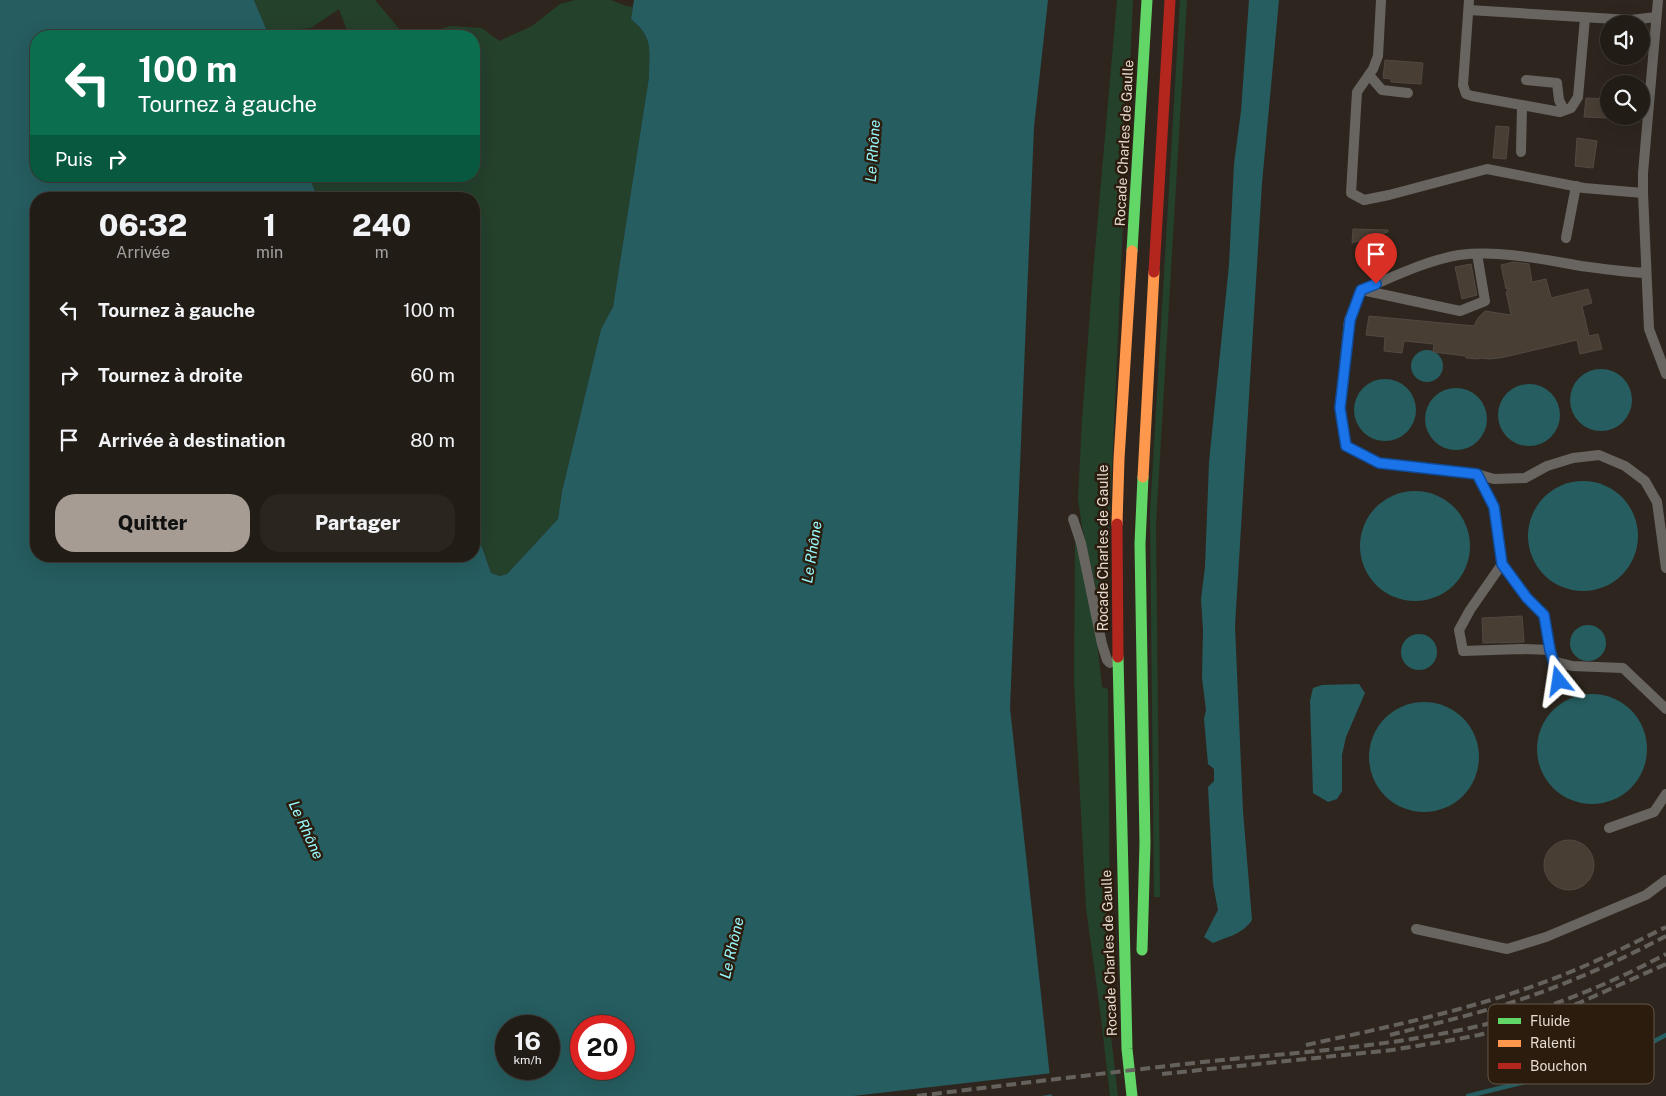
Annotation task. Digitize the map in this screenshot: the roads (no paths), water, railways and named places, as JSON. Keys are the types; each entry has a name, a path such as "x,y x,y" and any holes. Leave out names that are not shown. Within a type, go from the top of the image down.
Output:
{"main road":[{"name":"Rocade Charles de Gaulle","path":"1132,1096 1127,1049 1116,546 1119,460 1147,0"},
{"path":"1141,960 1145,843 1140,504 1170,0"}],"lane":[{"path":"1381,0 1378,56 1358,92 1351,193 1364,200 1488,169 1576,186 1643,193"},
{"path":"1658,0 1643,173 1643,193 1649,329 1666,374"},
{"path":"1585,18 1578,98 1571,108 1560,112 1466,94 1463,85 1469,5 1585,18 1631,20 1656,17"},
{"path":"1369,75 1382,90 1408,93"},
{"path":"1526,80 1557,84 1559,100 1564,110"},
{"path":"1521,152 1522,105"},
{"path":"1566,238 1576,186"},
{"path":"1646,273 1582,266 1526,256 1477,254 1457,256 1418,267 1361,290 1350,320 1340,408 1346,446 1379,463 1477,474 1494,479 1525,478 1547,466 1573,458 1599,455 1624,466 1645,481 1657,502 1666,568"},
{"path":"1361,290 1460,310 1485,301 1477,254"},
{"path":"1477,474 1494,507 1502,564 1527,598 1544,615 1550,650 1559,681"},
{"path":"1073,519 1081,542 1102,644 1107,660 1118,668"},
{"path":"1502,564 1470,610 1459,630 1463,651 1550,650"},
{"path":"1553,661 1572,666 1623,668 1666,709"},
{"path":"1609,828 1654,812 1666,794"},
{"path":"1416,929 1507,949 1546,937 1646,895 1666,880"}],"water":[{"name":"Le Rhône","path":"0,0 254,0 266,30 30,30 30,182 311,182 315,192 30,192 30,562 480,562 480,544 491,573 499,576 507,574 558,519 562,491 601,329 613,307 649,77 649,45 647,38 644,32 631,19 634,0 1048,0 1034,127 1010,708 1052,1096 0,1096"},
{"path":"1249,0 1279,0 1262,183 1235,626 1243,811 1252,920 1239,932 1213,943 1204,937 1218,910 1213,884 1208,787 1214,781 1214,769 1208,764 1204,719 1206,710 1202,678 1203,630 1201,599 1205,567 1209,462 1229,265 1234,164 1241,111"},
{"path":"1427,350 1433,351 1438,355 1442,360 1442,372 1438,377 1433,381 1427,382 1421,381 1416,377 1412,372 1411,366 1412,360 1416,355 1421,351"},
{"path":"1601,369 1613,371 1623,378 1630,388 1632,400 1630,412 1623,422 1613,429 1601,431 1589,429 1579,422 1572,412 1570,400 1572,388 1579,378 1589,371"},
{"path":"1385,379 1397,381 1407,388 1414,398 1416,410 1414,422 1407,432 1397,439 1385,441 1373,439 1363,432 1356,422 1354,410 1356,398 1363,388 1373,381"},
{"path":"1529,384 1541,386 1551,393 1558,403 1560,415 1558,427 1551,437 1541,444 1529,446 1517,444 1507,437 1500,427 1498,415 1500,403 1507,393 1517,386"},
{"path":"1456,388 1468,390 1478,397 1485,407 1487,419 1485,431 1478,441 1468,448 1456,450 1444,448 1434,441 1427,431 1425,419 1427,407 1434,397 1444,390"},
{"path":"1583,481 1604,485 1622,497 1634,515 1638,536 1634,557 1622,575 1604,587 1583,591 1562,587 1544,575 1532,557 1528,536 1532,515 1544,497 1562,485"},
{"path":"1415,491 1436,495 1454,507 1466,525 1470,546 1466,567 1454,585 1436,597 1415,601 1394,597 1376,585 1364,567 1360,546 1364,525 1376,507 1394,495"},
{"path":"1588,625 1595,626 1601,630 1605,636 1605,650 1601,656 1595,660 1588,661 1581,660 1575,656 1571,650 1570,643 1571,636 1575,630 1581,626"},
{"path":"1419,634 1426,635 1432,639 1436,645 1436,659 1432,665 1426,669 1419,670 1412,669 1406,665 1402,659 1401,652 1402,645 1406,639 1412,635"},
{"path":"1359,684 1365,693 1346,737 1342,755 1342,791 1337,799 1328,802 1313,793 1310,701 1313,688 1322,685"},
{"path":"1592,694 1613,698 1631,710 1643,728 1647,749 1643,770 1631,788 1613,800 1592,804 1571,800 1553,788 1541,770 1537,749 1541,728 1553,710 1571,698"},
{"path":"1424,702 1445,706 1463,718 1475,736 1479,757 1475,778 1463,796 1445,808 1424,812 1403,808 1385,796 1373,778 1369,757 1373,736 1385,718 1403,706"}],"waterway":[{"path":"1654,1041 1666,1035"},
{"path":"1468,1096 1517,1084"}],"railway":[{"path":"1306,1045 1468,1007 1532,987 1576,970 1666,927"},
{"path":"1506,1004 1594,971 1666,936"},
{"path":"1553,1004 1579,995 1666,954"},
{"path":"1576,1004 1666,964"},
{"path":"1390,1035 1488,1010"},
{"path":"917,1096 1212,1061 1384,1043 1453,1032 1488,1024"},
{"path":"1162,1074 1392,1050 1488,1032"}]}
